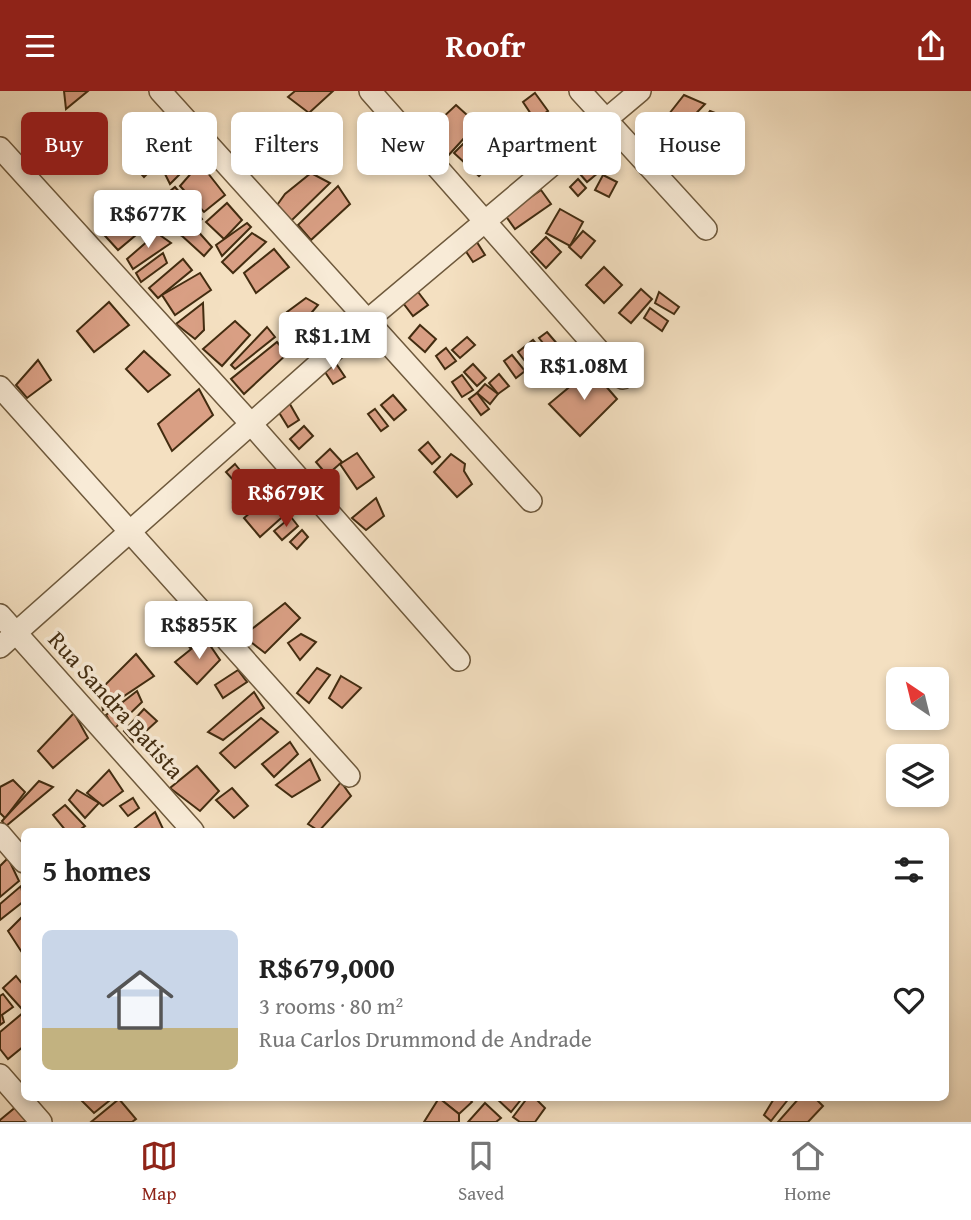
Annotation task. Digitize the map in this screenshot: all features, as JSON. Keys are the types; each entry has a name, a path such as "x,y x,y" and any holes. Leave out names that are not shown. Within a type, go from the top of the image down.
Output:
{"street":[{"path":"160,91 531,501"},
{"path":"370,91 623,378"},
{"path":"580,91 599,112"},
{"path":"617,112 640,91"},
{"path":"621,136 706,229"},
{"path":"0,148 459,660"},
{"path":"8,640 369,319 541,175"},
{"path":"0,387 349,776"},
{"name":"Rua Sandra Batista","path":"0,615 8,640 190,828"},
{"path":"0,834 21,858"},
{"path":"0,1075 21,1099"},
{"path":"23,1101 41,1122"}],"building":[{"path":"64,91 88,91 66,109"},
{"path":"295,91 333,91 310,112 288,97"},
{"path":"535,93 548,111 530,112 523,102"},
{"path":"684,95 705,104 697,112 671,112"},
{"path":"456,105 464,112 463,139 449,155 449,112"},
{"path":"463,144 463,161 454,153"},
{"path":"166,175 179,175 170,184"},
{"path":"190,175 209,175 225,195 204,212 180,186"},
{"path":"309,175 315,175 330,183 291,221 275,208 285,194"},
{"path":"581,175 596,175 587,182"},
{"path":"603,175 617,182 609,197 595,190"},
{"path":"578,179 586,188 578,196 570,187"},
{"path":"338,186 350,204 311,240 298,225"},
{"path":"175,187 202,219 181,235 156,203"},
{"path":"541,190 551,204 515,229 505,215"},
{"path":"227,203 242,220 224,239 206,222"},
{"path":"128,205 135,213 145,205 155,219 118,250 96,226"},
{"path":"560,209 583,222 570,246 546,233"},
{"path":"247,223 251,227 222,256 216,245"},
{"path":"195,228 212,247 204,256 181,235"},
{"path":"583,231 595,241 581,258 569,247"},
{"path":"157,233 171,243 133,269 127,259"},
{"path":"252,233 266,242 233,273 222,262"},
{"path":"546,237 561,252 546,268 531,252"},
{"path":"475,239 485,255 473,262 463,247"},
{"path":"274,249 289,267 256,293 244,273"},
{"path":"163,253 167,263 141,282 136,273"},
{"path":"183,259 192,270 158,298 149,288"},
{"path":"604,267 622,285 604,303 586,285"},
{"path":"200,273 211,290 175,315 162,295"},
{"path":"415,288 428,305 413,316 400,299"},
{"path":"641,289 652,299 631,323 619,313"},
{"path":"659,292 679,307 674,314 655,303"},
{"path":"306,298 318,305 307,318 302,334 287,312"},
{"path":"109,302 129,325 94,352 77,331"},
{"path":"203,303 204,330 195,339 176,324"},
{"path":"650,308 668,321 662,331 644,318"},
{"path":"235,321 250,335 222,366 203,349"},
{"path":"420,325 436,339 425,352 409,338"},
{"path":"267,327 275,337 235,369 231,365"},
{"path":"547,332 559,346 551,353 539,338"},
{"path":"467,337 475,345 460,358 452,350"},
{"path":"533,340 546,356 531,369 518,352"},
{"path":"277,342 287,354 244,394 231,379"},
{"path":"446,348 456,361 445,369 436,356"},
{"path":"144,351 170,375 148,392 126,369"},
{"path":"512,355 525,371 516,378 504,361"},
{"path":"333,359 345,377 333,384 321,366"},
{"path":"38,360 51,380 27,398 16,385"},
{"path":"473,364 486,378 477,386 464,372"},
{"path":"551,368 556,376 542,385 537,377"},
{"path":"591,369 617,399 580,436 549,404"},
{"path":"499,374 509,386 498,394 489,383"},
{"path":"462,375 473,390 462,397 452,382"},
{"path":"485,384 498,394 490,404 477,393"},
{"path":"199,389 213,415 172,451 158,424"},
{"path":"477,393 489,409 481,415 469,399"},
{"path":"393,395 406,410 394,420 381,405"},
{"path":"287,399 299,420 288,427 275,406"},
{"path":"375,409 388,426 381,431 368,414"},
{"path":"304,426 313,436 299,449 290,439"},
{"path":"428,442 440,457 432,464 419,450"},
{"path":"330,449 342,462 327,475 316,462"},
{"path":"357,453 374,477 357,489 340,464"},
{"path":"451,454 465,464 464,471 472,484 457,497 434,472"},
{"path":"235,464 243,474 234,481 226,472"},
{"path":"249,488 257,497 241,511 233,502"},
{"path":"273,493 289,511 260,537 244,518"},
{"path":"376,498 384,516 366,530 352,518"},
{"path":"291,517 298,526 282,540 274,531"},
{"path":"302,530 308,537 297,549 290,542"},
{"path":"285,603 300,618 265,653 243,636"},
{"path":"185,616 206,634 191,649 171,624"},
{"path":"301,634 316,642 300,660 288,643"},
{"path":"205,638 220,660 197,684 175,662"},
{"path":"136,654 154,676 103,710 99,691"},
{"path":"317,668 330,675 309,703 297,693"},
{"path":"238,670 247,682 223,698 215,685"},
{"path":"341,676 361,688 342,708 329,698"},
{"path":"137,691 142,702 114,729 106,715"},
{"path":"254,692 264,708 223,740 208,732"},
{"path":"144,709 157,721 134,742 124,731"},
{"path":"74,713 88,738 53,768 38,751"},
{"path":"261,718 278,732 235,768 220,753"},
{"path":"290,742 298,754 274,777 262,764"},
{"path":"310,759 320,780 292,797 276,785"},
{"path":"197,766 219,791 200,811 170,788"},
{"path":"109,770 123,791 103,806 87,793"},
{"path":"13,780 25,792 5,818 0,813 0,787"},
{"path":"39,781 53,787 6,826 2,821"},
{"path":"341,782 351,796 322,828 308,824"},
{"path":"232,788 248,806 234,818 216,800"},
{"path":"77,790 99,803 85,818 69,800"},
{"path":"133,798 139,808 128,816 120,806"},
{"path":"65,805 85,826 64,828 53,815"},
{"path":"155,812 163,828 135,828"},
{"path":"8,858 19,881 0,897 0,866"},
{"path":"21,886 21,903 0,920 0,904"},
{"path":"21,918 21,951 8,931"},
{"path":"16,976 21,982 21,1008 3,988"},
{"path":"3,994 13,1007 2,1015 4,1022 0,1025 0,996"},
{"path":"21,1014 21,1048 8,1059 0,1049 0,1032"},
{"path":"82,1101 109,1101 94,1113"},
{"path":"117,1101 121,1101 136,1119 132,1122 91,1122"},
{"path":"437,1101 443,1101 459,1114 459,1122 424,1122"},
{"path":"443,1101 471,1101 459,1114"},
{"path":"499,1101 520,1101 511,1112"},
{"path":"525,1101 538,1101 545,1108 535,1122 520,1122 513,1117"},
{"path":"773,1101 787,1101 771,1121 764,1115"},
{"path":"796,1101 818,1101 823,1106 808,1122 778,1122"},
{"path":"485,1103 501,1118 496,1122 468,1122"},
{"path":"17,1106 30,1122 0,1122 0,1120"}]}
